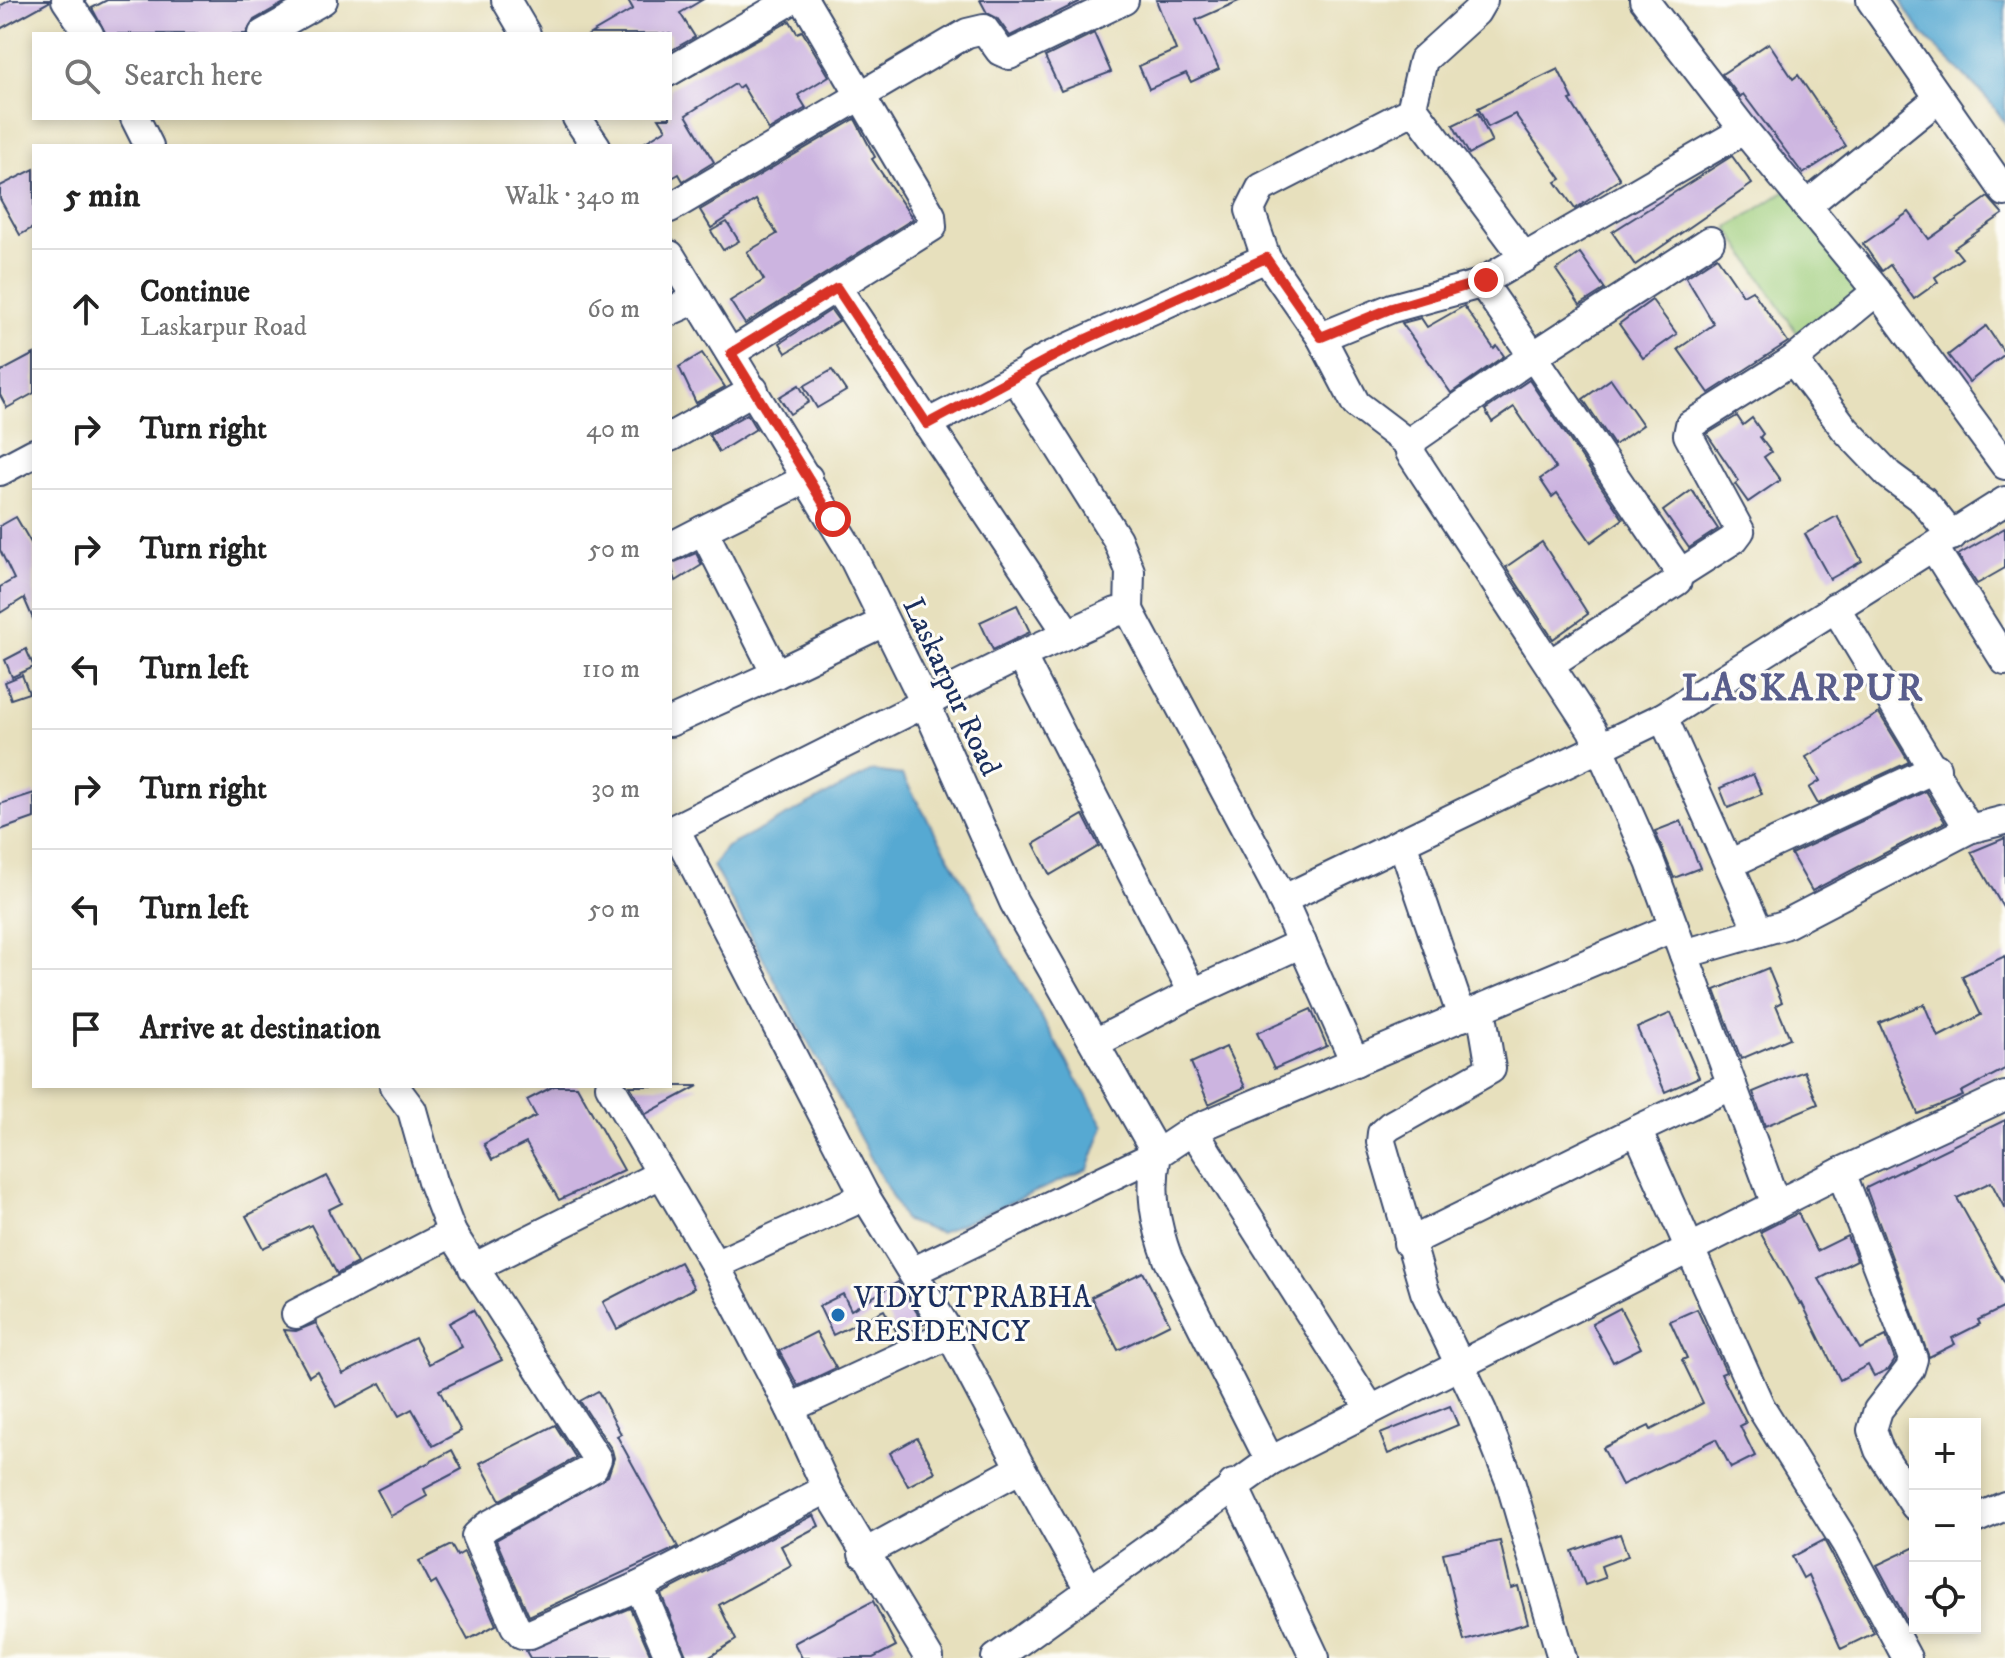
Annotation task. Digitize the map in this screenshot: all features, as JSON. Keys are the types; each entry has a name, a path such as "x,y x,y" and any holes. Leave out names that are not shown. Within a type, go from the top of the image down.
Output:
{"street":[{"path":"66,0 88,32"},
{"path":"267,32 323,0"},
{"path":"506,0 525,32"},
{"path":"672,70 792,0"},
{"path":"731,353 928,232 933,221 804,0"},
{"path":"672,207 967,33 984,29 1000,51 1009,55 1124,0"},
{"path":"1483,0 1476,12 1423,60 1416,81 1414,109 1525,258"},
{"path":"1644,0 1744,130 1877,291 2005,465"},
{"path":"1871,0 2005,192"},
{"path":"1806,206 1939,98"},
{"path":"1410,445 1356,404 1321,337 1266,258 1251,221 1250,210 1261,188 1414,109"},
{"path":"136,120 148,144"},
{"path":"1321,337 1402,304 1484,283 1744,130"},
{"path":"1410,445 1533,356 1710,241"},
{"name":"Laskarpur Road","path":"672,258 843,538 926,705 1014,902 1157,1154"},
{"path":"927,424 1086,339 1266,258"},
{"path":"1484,283 1485,290 1678,566 1677,581 1550,664"},
{"path":"837,288 1068,634"},
{"path":"1679,574 1734,539 1740,531 1688,435 1690,425 1793,360 1877,291"},
{"path":"672,310 697,299"},
{"path":"1793,360 1845,429 1889,475 1923,500 2005,661"},
{"path":"1024,373 1022,388 1121,548 1130,571 1129,610 1282,900 1355,1062"},
{"path":"672,432 754,390"},
{"path":"1410,445 1410,452 1550,664 1599,747 1674,927 1776,1205"},
{"path":"0,471 32,454"},
{"path":"672,546 808,478"},
{"path":"1282,900 1663,717 2005,501"},
{"path":"703,530 776,674"},
{"path":"1835,607 1936,768 1969,829"},
{"path":"1089,1589 950,1334 865,1196 672,830 1021,655 1129,610"},
{"path":"672,721 884,622"},
{"path":"1021,655 1193,993"},
{"path":"1663,717 1759,932"},
{"path":"1729,864 1936,768"},
{"path":"1684,954 1784,925 1969,829 2005,820"},
{"path":"1402,842 1492,1060 1486,1074 1382,1133 1383,1156 1408,1243 1434,1315 1492,1432 1510,1481 1562,1658"},
{"path":"912,1272 1157,1154 1193,1130 1674,927"},
{"path":"1095,1043 1302,943"},
{"path":"1408,1243 1732,1085"},
{"path":"396,1088 412,1110 432,1181 452,1233 570,1411 597,1459 597,1464 587,1472 487,1526 476,1536 515,1626 522,1634 530,1634 639,1586 827,1489"},
{"path":"611,1088 715,1265 790,1408 827,1489 863,1554 929,1658"},
{"path":"1013,1653 1089,1589 1233,1484 1270,1461 1457,1363 1841,1172 2005,1096"},
{"path":"1193,1130 1370,1408"},
{"path":"1637,1130 1760,1406 1845,1542 1907,1658"},
{"path":"1157,1154 1153,1192 1157,1230 1168,1259 1270,1461"},
{"path":"1841,1172 1913,1359 1910,1369 1878,1410 1872,1430 1879,1450 1909,1497"},
{"path":"473,1268 661,1174"},
{"path":"715,1265 865,1196"},
{"path":"296,1314 452,1233"},
{"path":"790,1408 950,1334"},
{"path":"863,1554 1021,1468"},
{"path":"1233,1484 1315,1658"},
{"path":"1981,1516 2005,1506"},
{"path":"639,1586 670,1658"}],"green space":[{"path":"1787,190 1870,292 1799,336 1728,228"}],"water":[{"path":"1901,0 2005,0 2005,123 1980,91 1923,33"},
{"path":"872,771 902,775 1104,1126 1088,1169 940,1233 905,1221 713,866 725,848"}],"building":[{"path":"10,0 49,2 0,29 0,6"},
{"path":"107,0 289,0 254,20 247,32 105,32 92,8"},
{"path":"628,0 702,0 680,13 695,37 672,50 672,32 593,32 633,9"},
{"path":"980,0 1079,2 1010,36 997,18 987,13"},
{"path":"1156,0 1241,0 1196,20 1219,69 1191,82 1186,73 1149,89 1139,66 1176,50"},
{"path":"790,21 797,33 802,31 829,76 798,95 806,108 769,130 742,85 738,88 735,84 686,115 714,162 683,181 679,174 672,178 672,144 642,144 666,129 660,120 672,120 672,87"},
{"path":"1094,33 1111,72 1061,91 1045,57"},
{"path":"1769,43 1793,79 1798,75 1846,146 1803,174 1743,94 1740,97 1722,74"},
{"path":"1558,69 1573,99 1570,100 1620,179 1575,209 1556,182 1561,179 1515,114 1488,127 1478,108"},
{"path":"1478,113 1492,142 1469,154 1453,125"},
{"path":"855,119 875,157 872,159 913,219 745,324 730,301 764,280 747,252 777,234 756,200 711,228 700,210"},
{"path":"1732,156 1752,184 1635,265 1612,232"},
{"path":"32,170 32,228 20,235 0,199 0,186"},
{"path":"1988,197 2003,214 1954,248 1962,258 1935,277 1938,282 1914,299 1890,265 1882,271 1863,244 1909,212 1929,239"},
{"path":"727,222 739,241 723,250 711,231"},
{"path":"1580,253 1605,289 1580,305 1556,270"},
{"path":"1717,257 1743,295 1752,290 1788,342 1709,393 1678,349 1714,324 1686,277"},
{"path":"1652,300 1677,334 1643,358 1619,324"},
{"path":"1464,306 1494,349 1497,346 1504,356 1451,393 1402,323 1421,318 1427,327"},
{"path":"831,310 839,321 786,353 780,343"},
{"path":"1986,326 2005,354 1969,382 1948,355"},
{"path":"702,353 725,387 696,403 679,367"},
{"path":"32,355 32,394 7,408 0,395 0,372"},
{"path":"832,370 846,391 817,408 804,386"},
{"path":"1611,379 1643,425 1614,445 1583,399"},
{"path":"1529,380 1623,519 1591,542 1557,493 1552,497 1540,479 1556,468 1514,407 1492,422 1485,410"},
{"path":"799,385 809,402 790,414 779,397"},
{"path":"747,414 756,429 719,452 709,435"},
{"path":"1737,416 1743,425 1752,418 1763,434 1760,437 1771,452 1764,457 1780,480 1748,502 1735,484 1739,481 1707,434"},
{"path":"1692,490 1718,529 1689,548 1663,511"},
{"path":"1837,516 1862,561 1830,579 1805,534"},
{"path":"16,517 32,545 32,616 24,598 0,613 0,587 14,579 0,550 0,526"},
{"path":"2005,528 2005,568 1977,584 1958,555"},
{"path":"1542,542 1588,614 1553,639 1506,567"},
{"path":"696,553 702,565 676,581 672,563"},
{"path":"1017,605 1030,632 993,650 980,622"},
{"path":"26,649 32,668 12,677 5,660"},
{"path":"22,675 29,693 11,699 5,682"},
{"path":"1879,713 1909,762 1818,804 1809,788 1820,781 1806,757"},
{"path":"1753,774 1762,794 1728,808 1720,788"},
{"path":"1926,791 1945,822 1812,891 1791,854"},
{"path":"32,794 32,819 0,830 0,804"},
{"path":"1083,815 1099,846 1050,875 1034,844"},
{"path":"1681,821 1700,868 1674,878 1655,831"},
{"path":"2005,838 2005,911 1971,852"},
{"path":"2005,956 2005,1069 1961,1092 1963,1096 1918,1114 1879,1023 1924,1004 1938,1037 1981,1015 1962,976"},
{"path":"1768,968 1782,1002 1776,1005 1790,1038 1741,1059 1715,990"},
{"path":"1311,1009 1327,1046 1274,1069 1257,1033"},
{"path":"1671,1013 1699,1077 1665,1092 1637,1028"},
{"path":"1226,1047 1245,1087 1209,1104 1191,1063"},
{"path":"1804,1071 1818,1104 1765,1126 1753,1092"},
{"path":"698,1086 646,1114 631,1088"},
{"path":"550,1088 578,1088 624,1170 559,1200 526,1143 492,1160 484,1144 536,1116 527,1100"},
{"path":"2005,1120 2005,1209 1991,1182 1957,1198 2005,1284 2005,1307 1978,1320 1980,1324 1952,1338 1955,1344 1929,1357 1866,1188"},
{"path":"327,1176 342,1203 328,1210 357,1263 337,1274 311,1225 263,1248 246,1216"},
{"path":"1798,1213 1817,1251 1847,1236 1857,1260 1819,1279 1860,1349 1886,1336 1895,1360 1889,1369 1874,1376 1868,1365 1840,1380 1802,1303 1760,1232"},
{"path":"680,1262 694,1288 617,1329 603,1302"},
{"path":"1143,1272 1170,1324 1118,1350 1091,1297"},
{"path":"898,1282 924,1324 900,1338 884,1310 833,1335 819,1306 843,1294 851,1310"},
{"path":"1620,1308 1641,1348 1613,1362 1592,1323"},
{"path":"1697,1309 1726,1372 1721,1374 1746,1423 1740,1426 1755,1456 1731,1468 1716,1439 1622,1485 1603,1448 1649,1426 1651,1430 1703,1403 1682,1360 1687,1358 1670,1321"},
{"path":"473,1310 502,1360 439,1390 461,1431 433,1446 412,1409 399,1416 381,1383 336,1407 317,1371 309,1376 284,1330 296,1331 316,1323 343,1374 415,1338 429,1364 462,1347 449,1323"},
{"path":"816,1332 836,1368 798,1386 779,1351"},
{"path":"598,1391 621,1434 617,1436 678,1547 529,1616 496,1540 608,1476 614,1458 612,1450 580,1401"},
{"path":"1450,1406 1458,1425 1388,1454 1380,1434"},
{"path":"555,1425 576,1458 500,1500 480,1463"},
{"path":"917,1438 935,1472 908,1486 890,1453"},
{"path":"452,1450 462,1469 424,1489 427,1496 391,1516 377,1490"},
{"path":"814,1515 819,1526 781,1546 791,1565 719,1605 736,1640 708,1658 687,1658 661,1594"},
{"path":"1620,1534 1628,1556 1601,1566 1605,1578 1585,1585 1572,1551"},
{"path":"1824,1540 1874,1633 1841,1649 1808,1575 1803,1578 1792,1557"},
{"path":"1500,1541 1511,1588 1518,1586 1528,1623 1464,1641 1443,1553"},
{"path":"451,1545 457,1556 464,1552 496,1625 468,1640 436,1581 431,1584 419,1561"},
{"path":"1909,1550 1909,1625 1877,1565"},
{"path":"873,1601 896,1646 873,1658 802,1658 794,1643"},
{"path":"630,1608 652,1658 530,1658 526,1651"}],"place":[{"name":"VIDYUTPRABHA RESIDENCY","path":"838,1315"}],"district":[{"name":"LASKARPUR","path":"1803,689"}],"route":[{"path":"833,519 731,353 837,288 927,424 1086,339 1266,258 1293,301 1321,337 1412,301 1486,280"}]}
